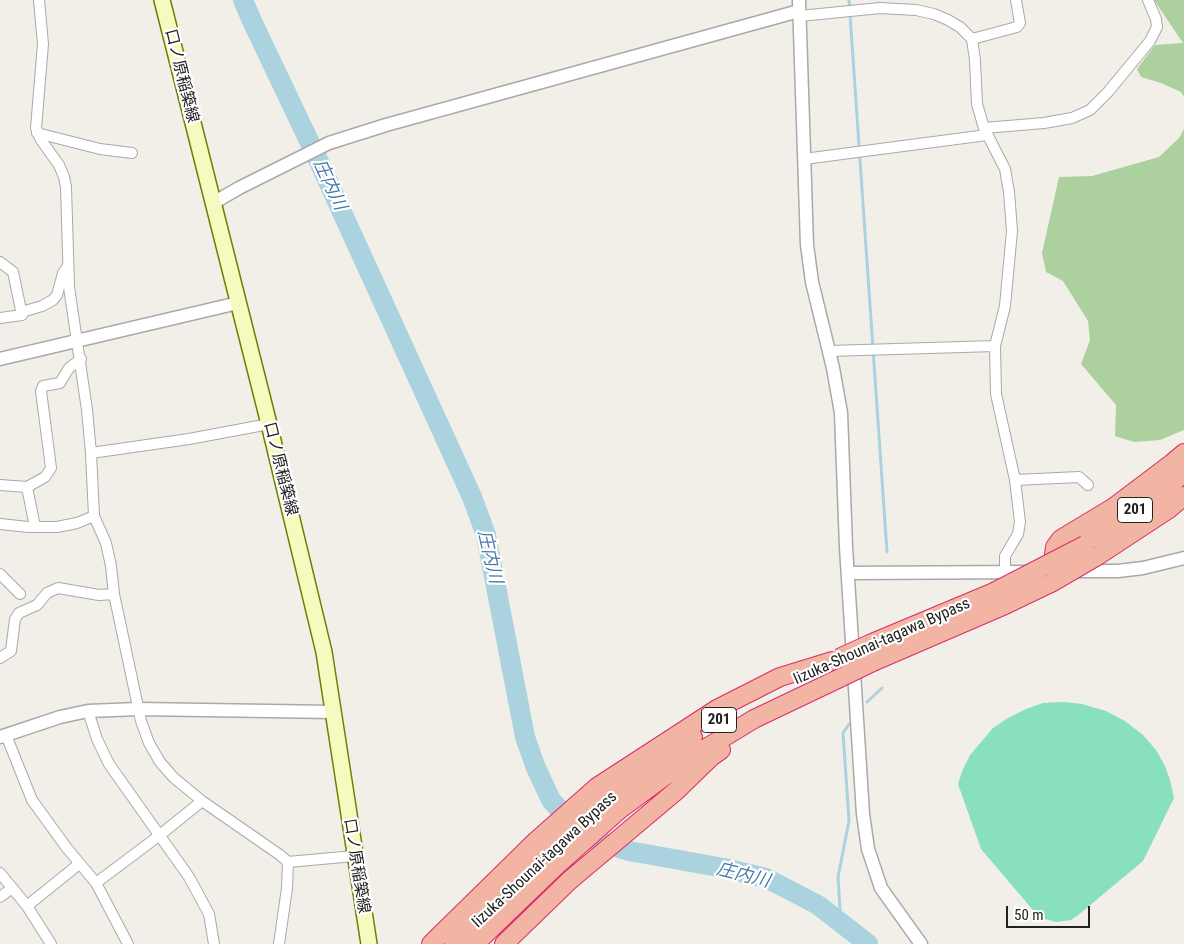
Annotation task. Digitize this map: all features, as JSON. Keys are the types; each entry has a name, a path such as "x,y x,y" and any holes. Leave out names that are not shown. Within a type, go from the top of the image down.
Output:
{"highway":[{"path":"1052,571 1055,547 1061,539 1114,507 1184,453"},
{"name":"Iizuka-Shounai-tagawa Bypass","path":"615,804 667,755 714,722 835,659 872,643 1051,582 1184,473"},
{"name":"Iizuka-Shounai-tagawa Bypass","path":"1092,550 1169,509 1184,496"},
{"name":"Iizuka-Shounai-tagawa Bypass","path":"454,944 547,854 615,804 754,719 1000,598"},
{"path":"431,944 547,854 597,787 716,709 780,677 835,659"},
{"path":"504,944 570,880 676,791 711,757 825,684"},
{"name":"Iizuka-Shounai-tagawa Bypass","path":"475,944 547,854"}],"main road":[{"name":"口ノ原稲築線","path":"162,0 269,424 324,652 366,943"}],"street":[{"path":"39,0 43,44 36,120 37,134 59,165 64,177 68,226 69,287 81,359 91,453 94,516 106,543 114,594 138,709 149,743 160,762 173,777 202,801 288,862 354,856"},
{"path":"972,39 1017,27 1020,23 1016,0"},
{"path":"804,159 1044,123 1072,118 1090,110 1108,92 1150,41 1157,27 1156,19 1148,0"},
{"path":"213,204 239,188 329,143 386,125 799,9 880,8 916,10 934,14 948,20 960,27 972,39 977,104 986,131 1004,169 1009,192 1012,231 1005,306 995,346 996,394 1015,480 1020,522 1018,534 1005,556 1005,572"},
{"path":"799,9 809,254 812,282 841,412 862,814 868,849 881,888 920,944"},
{"path":"37,134 100,149 132,153"},
{"path":"0,262 13,272 22,312"},
{"path":"0,318 22,315 22,312 42,306 52,300 57,295 63,273 68,266"},
{"path":"0,358 238,302"},
{"path":"828,351 995,346"},
{"path":"0,485 27,487 45,477 51,468 41,391 43,386 60,383 70,368 81,359"},
{"path":"91,453 190,439 269,424"},
{"path":"1015,480 1078,477 1088,485"},
{"path":"27,487 35,527"},
{"path":"0,524 57,527 77,524 94,516"},
{"path":"848,573 1118,570 1143,568 1184,558"},
{"path":"1167,563 1184,569"},
{"path":"0,574 20,594"},
{"path":"0,658 11,650 16,619 20,613 36,605 47,592 58,588 98,595 114,594"},
{"path":"128,944 96,883 79,864 32,800 3,736 60,717 88,711 138,709 334,712"},
{"path":"88,711 97,739 109,764 189,878 209,914 214,944"},
{"path":"96,883 160,836 202,801"},
{"path":"279,944 287,888 288,862"},
{"path":"27,906 79,864"},
{"path":"0,874 27,906 51,944"},
{"path":"0,897 11,889"}],"green space":[{"path":"1154,0 1184,0 1184,97 1181,92 1141,77 1137,69 1155,45 1183,43"},
{"path":"1184,129 1184,430 1160,440 1134,442 1115,436 1116,405 1081,364 1090,340 1088,321 1063,281 1046,272 1042,253 1059,177 1092,176 1159,157 1179,138"},
{"path":"1064,702 1082,704 1106,711 1125,721 1143,735 1156,750 1165,766 1174,798 1143,861 1077,916 1071,920 1056,922 1041,918 981,849 958,784 970,755 993,728 1026,709 1043,703"}],"waterway":[{"name":"庄内川","path":"243,0 472,497 486,535 525,737 536,768 551,800 576,828 587,836 603,843 629,851 724,868 766,878 818,905 868,944"},
{"path":"849,0 887,552"},
{"path":"867,702 882,688"},
{"path":"841,924 838,877 849,821 843,733 849,724"}]}
